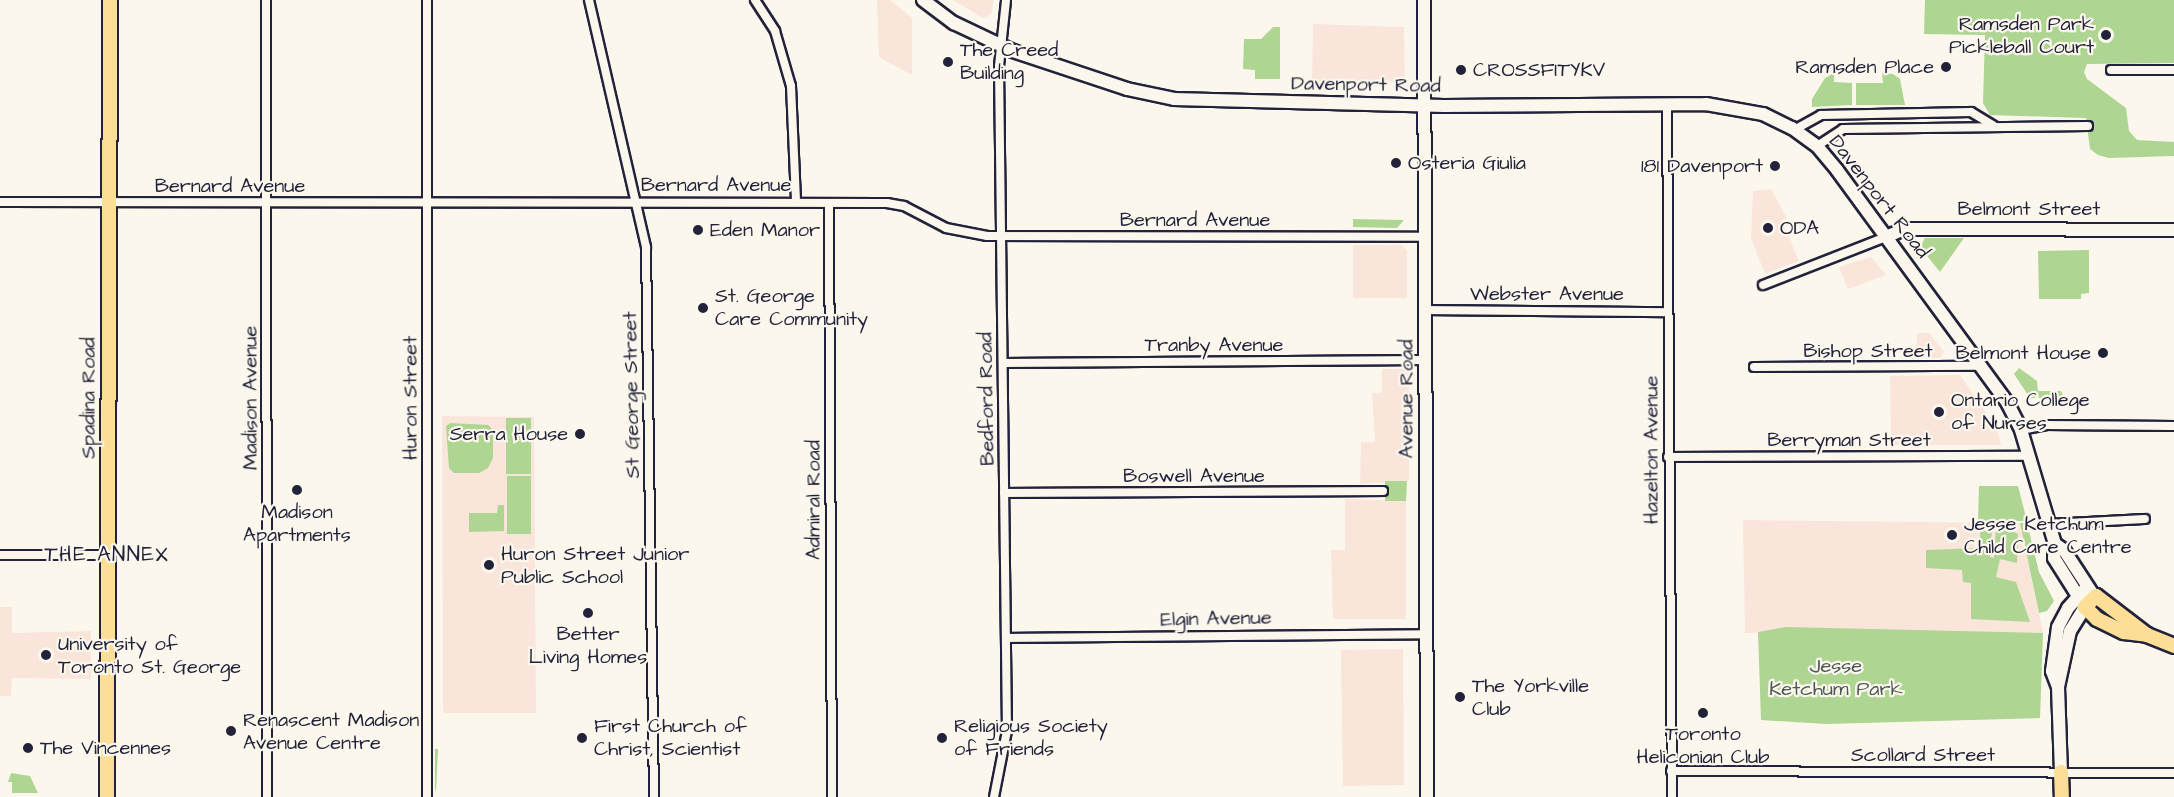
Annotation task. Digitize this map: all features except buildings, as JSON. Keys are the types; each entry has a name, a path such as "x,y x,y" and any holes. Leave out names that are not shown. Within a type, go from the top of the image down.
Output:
{"main road":[{"name":"Spadina Road","path":"107,797 110,0"},
{"name":"Davenport Road","path":"923,0 954,23 999,45 1126,89 1174,99 1424,106 1667,104 1736,107 1794,130 1817,146 1981,366 2022,430 2055,544 2054,558 2081,602 2097,619 2124,632 2147,635 2174,646"},
{"name":"Avenue Road","path":"1424,0 1427,797"},
{"name":"Belmont Street","path":"1886,237 1904,229 2174,230"},
{"name":"Davenport Road","path":"2055,544 2064,550 2092,592 2147,635"},
{"path":"2062,797 2058,687 2070,631 2081,602 2092,592"}],"street":[{"name":"Madison Avenue","path":"266,0 267,797"},
{"name":"Huron Street","path":"427,797 428,0"},
{"name":"St George Street","path":"589,0 638,201 646,247 654,797"},
{"path":"754,0 775,31 791,86 796,202"},
{"name":"Bedford Road","path":"994,797 1007,731 999,45 1006,0"},
{"path":"2111,70 2174,70"},
{"name":"Hazelton Avenue","path":"1667,104 1672,797"},
{"path":"1794,130 1821,115 1844,114 1971,112 1993,125"},
{"path":"1817,146 1843,129 1993,125 2088,126"},
{"name":"Bernard Avenue","path":"0,202 638,201 896,204 958,232 1001,236 1425,237"},
{"name":"Admiral Road","path":"829,204 832,797"},
{"path":"1763,285 1886,237"},
{"name":"Webster Avenue","path":"1426,310 1668,312"},
{"name":"Tranby Avenue","path":"1003,363 1426,360"},
{"name":"Bishop Street","path":"1754,367 1981,366"},
{"path":"2022,430 2046,425 2174,426"},
{"name":"Berryman Street","path":"1668,457 2030,456"},
{"name":"Boswell Avenue","path":"1004,494 1383,491"},
{"path":"2049,524 2145,519"},
{"path":"0,555 107,555"},
{"name":"Elgin Avenue","path":"1006,638 1426,634"},
{"name":"Scollard Street","path":"1671,771 2174,772"}],"shaded area":[{"path":"877,0 890,0 912,18 912,75 879,57"},
{"path":"953,0 994,0 991,14 983,18"},
{"path":"1313,24 1404,27 1405,82 1312,82"},
{"name":"ODA","path":"1771,189 1787,218 1782,220 1799,261 1765,274 1751,238 1753,191"},
{"path":"1353,245 1402,245 1407,251 1407,298 1353,298"},
{"path":"1871,257 1886,275 1848,289 1839,267"},
{"path":"1917,333 1929,333 1944,352 1940,358 1917,357"},
{"path":"1382,369 1404,369 1409,374 1409,481 1360,484 1361,442 1375,442 1372,393 1382,393"},
{"name":"Ontario College of Nurses","path":"1960,375 1997,429 2001,445 1891,445 1890,376"},
{"name":"Huron Street Junior Public School","path":"442,416 534,417 536,713 443,713"},
{"path":"1345,499 1406,501 1406,619 1333,619 1331,550 1345,550"},
{"path":"1743,520 2020,523 2043,633 1745,633"},
{"name":"University of Toronto St. George","path":"0,607 12,607 12,633 91,631 91,679 12,678 11,696 0,696"},
{"path":"1403,649 1404,785 1343,786 1341,650"}],"green space":[{"path":"1925,0 2174,0 2174,63 2087,64 2084,72 2087,79 2126,108 2129,131 2137,140 2174,142 2174,156 2109,158 2098,155 2090,149 2086,118 1990,115 1983,103 1985,35 1924,34"},
{"path":"1273,27 1280,27 1280,79 1255,79 1255,70 1243,69 1244,39 1261,39"},
{"path":"1834,73 1834,82 1852,83 1852,105 1812,107 1812,99 1825,78"},
{"path":"1882,73 1893,74 1900,79 1905,105 1856,105 1856,83 1883,83"},
{"path":"1353,219 1404,220 1397,228 1353,227"},
{"path":"1925,238 1964,238 1940,272 1920,247"},
{"path":"2089,250 2089,293 2081,294 2081,299 2039,299 2038,251"},
{"path":"2019,368 2037,381 2038,391 2061,391 2064,397 2030,398 2014,374"},
{"path":"506,418 531,418 531,474 506,474"},
{"path":"450,423 488,425 493,430 493,458 488,468 479,473 454,473 449,468 446,426"},
{"path":"507,476 531,476 531,534 507,534"},
{"path":"1385,481 1407,481 1406,501 1385,501"},
{"path":"1979,486 2018,486 2027,521 1978,521"},
{"path":"498,505 504,505 504,531 469,532 469,513 497,513"},
{"path":"2020,523 2027,523 2039,572 2054,601 2047,611 2039,613"},
{"path":"2007,529 2018,534 2017,563 2000,559 1996,577 2016,582 2030,622 1971,619 1971,583 1963,582 1962,570 1926,568 1926,550 1980,548 1980,530 1992,530 1990,557 1994,558 1996,530"},
{"name":"Jesse Ketchum Park","path":"1786,627 2043,633 2040,718 1826,724 1761,720 1758,632"},
{"path":"435,749 438,749 436,792 435,788"},
{"path":"11,773 30,776 38,793 12,793 12,782 8,782"}],"place":[{"name":"Ramsden Park Pickleball Court","path":"2106,35"},
{"name":"The Creed Building","path":"948,62"},
{"name":"Ramsden Place","path":"1946,67"},
{"name":"CROSSFITYKV","path":"1461,70"},
{"name":"Osteria Giulia","path":"1396,163"},
{"name":"181 Davenport","path":"1775,166"},
{"name":"ODA","path":"1768,228"},
{"name":"Eden Manor","path":"698,230"},
{"name":"St. George Care Community","path":"703,308"},
{"name":"Belmont House","path":"2103,353"},
{"name":"Ontario College of Nurses","path":"1939,412"},
{"name":"Serra House","path":"580,434"},
{"name":"Madison Apartments","path":"297,490"},
{"name":"Jesse Ketchum Child Care Centre","path":"1952,535"},
{"name":"Huron Street Junior Public School","path":"489,565"},
{"name":"Better Living Homes","path":"588,613"},
{"name":"University of Toronto St. George","path":"46,655"},
{"name":"The Yorkville Club","path":"1460,697"},
{"name":"Toronto Heliconian Club","path":"1703,713"},
{"name":"Renascent Madison Avenue Centre","path":"231,731"},
{"name":"First Church of Christ, Scientist","path":"582,738"},
{"name":"Religious Society of Friends","path":"942,738"},
{"name":"The Vincennes","path":"28,748"}],"district":[{"name":"THE ANNEX","path":"107,555"}]}
